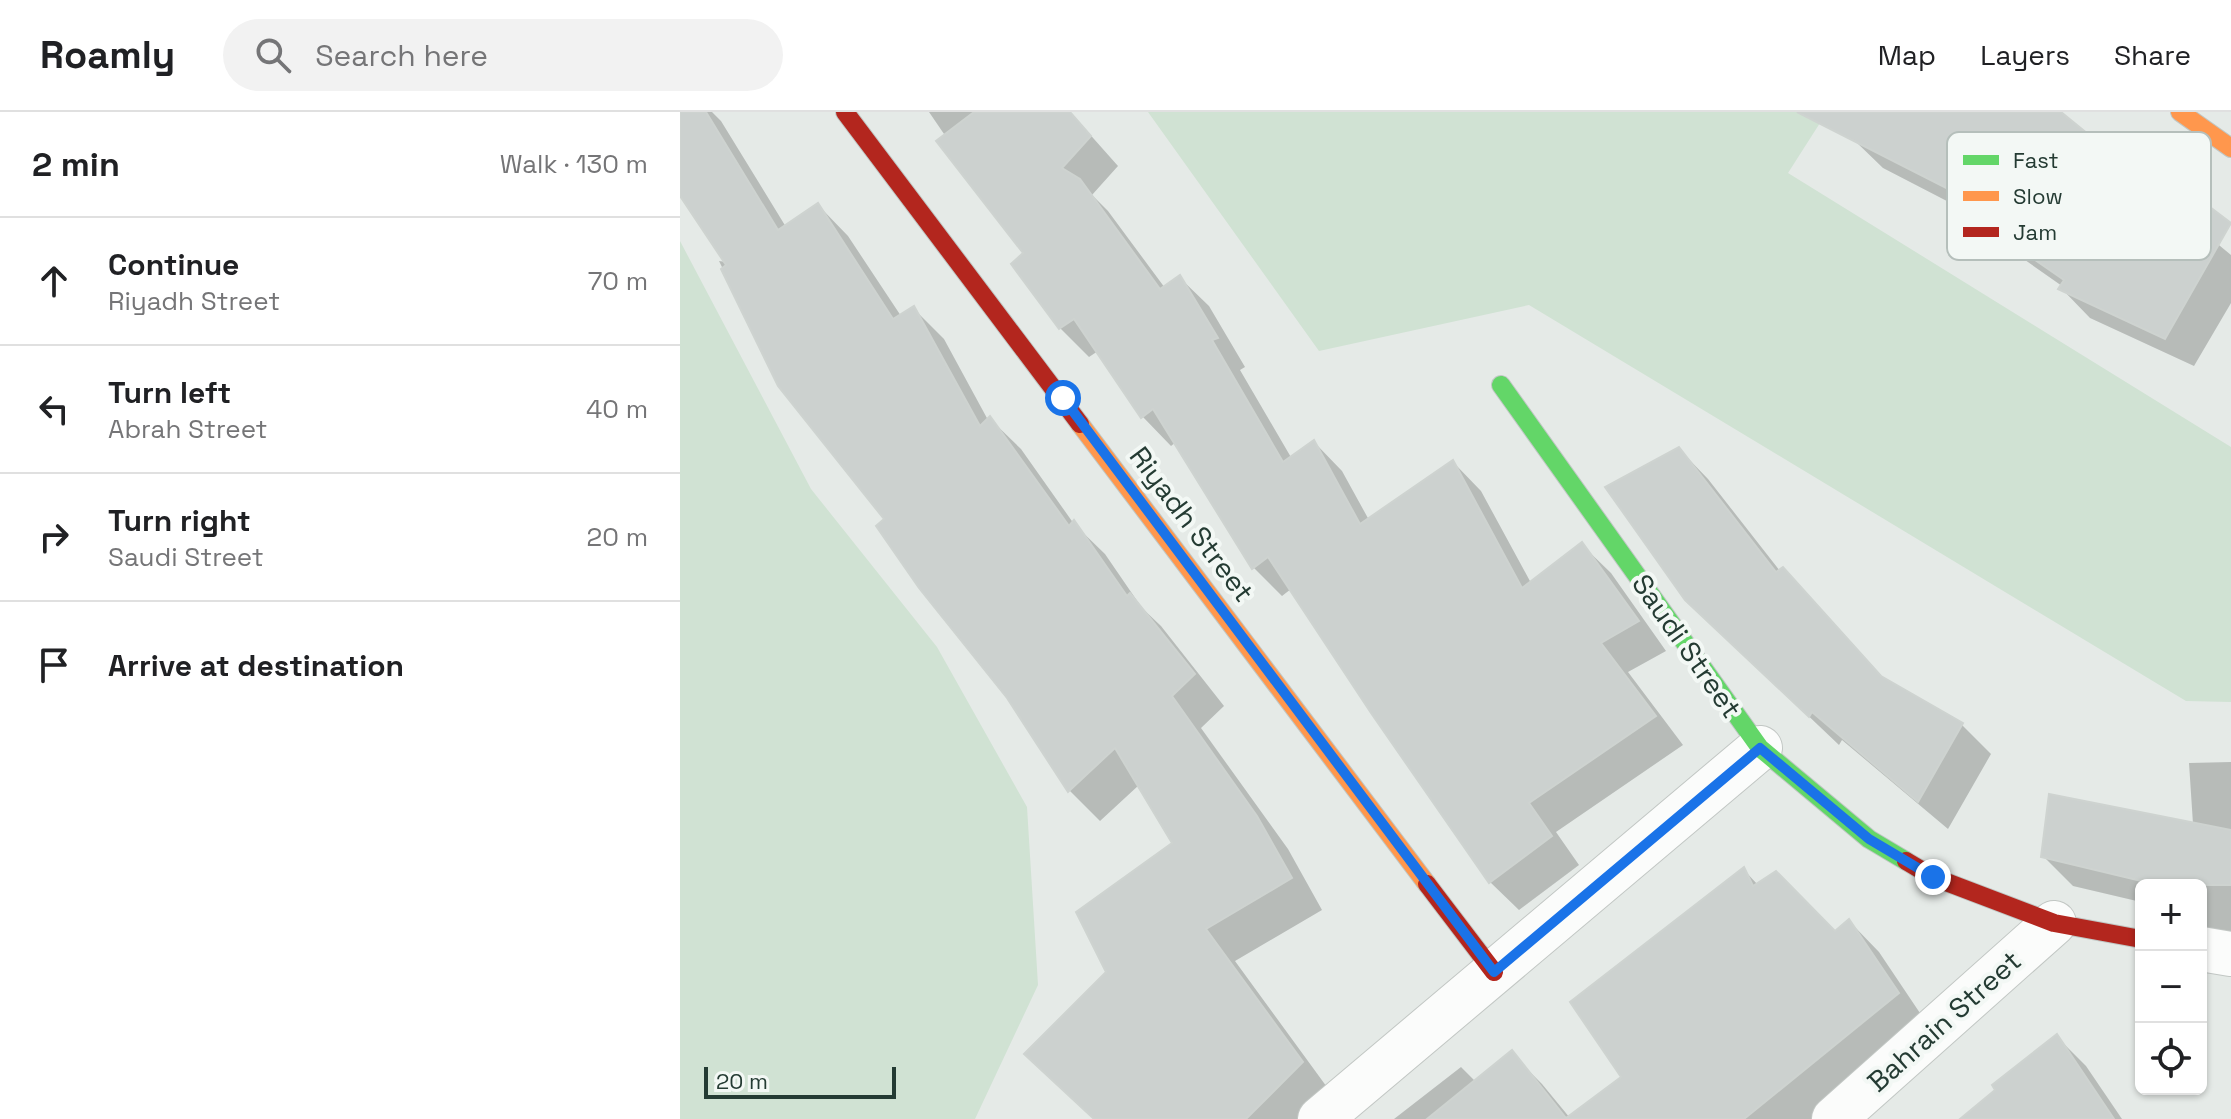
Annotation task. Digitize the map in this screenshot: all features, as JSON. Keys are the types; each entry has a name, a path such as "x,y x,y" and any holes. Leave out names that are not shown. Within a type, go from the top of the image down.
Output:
{"street":[{"name":"Riyadh Street","path":"845,112 1494,972"},
{"path":"2180,112 2208,132"},
{"path":"2211,134 2231,148"},
{"name":"Saudi Street","path":"1501,385 1760,748 1869,839 1933,877 2054,923 2135,938"},
{"path":"1320,1119 1760,748"},
{"name":"Bahrain Street","path":"1834,1119 2054,923"},
{"path":"2207,950 2231,954"}],"green space":[{"path":"1148,112 1827,112 1788,173 2231,447 2231,702 2186,701 1529,305 1319,351"},
{"path":"680,241 811,489 937,647 1027,807 1038,985 975,1119 680,1119"}],"building":[{"path":"680,112 706,112 778,230 818,203 893,319 914,306 980,426 990,416 1069,526 1074,520 1127,596 1130,593 1195,674 1172,696 1257,816 1292,878 1206,929 1303,1062 1246,1119 1094,1119 1024,1054 1106,972 1076,912 1172,843 1115,748 1068,792 1007,698 919,588 876,526 884,519 778,386 721,269 726,265 680,196"},
{"path":"974,112 1070,112 1091,136 1062,168 1080,179 1160,289 1180,275 1218,338 1212,340 1283,462 1314,440 1360,524 1453,460 1522,588 1582,542 1639,621 1601,643 1656,716 1529,803 1552,836 1489,883 1268,557 1252,569 1153,409 1141,418 1074,319 1059,329 1011,264 1023,253 936,141"},
{"path":"1797,112 2061,112 2086,132 1947,132 1947,188"},
{"path":"2211,208 2231,223 2211,258"},
{"path":"2035,260 2210,260 2165,339 2058,289 2064,280"},
{"path":"1679,447 1776,572 1783,567 1881,676 1963,723 1918,802 1812,712 1809,717 1685,600 1605,487"},
{"path":"2049,794 2231,830 2231,885 2207,885 2207,879 2135,879 2041,857"},
{"path":"1744,867 1753,886 1776,871 1835,931 1849,919 1899,993 1744,1119 1427,1119 1512,1050 1566,1118 1621,1077 1570,1002"},
{"path":"2057,1034 2114,1119 1960,1119 1995,1090 1992,1085"}],"traffic: fast":[{"path":"1501,385 1760,748 1869,839 1906,861"}],"traffic: slow":[{"path":"2180,112 2208,132"},
{"path":"2211,134 2231,148"},
{"path":"1080,424 1427,884"}],"traffic: jam":[{"path":"845,112 1080,424"},
{"path":"1906,861 1933,877 2054,923 2135,938"},
{"path":"1427,884 1494,972"}],"route":[{"path":"1063,398 1494,972 1760,748 1869,839 1933,877"}]}
